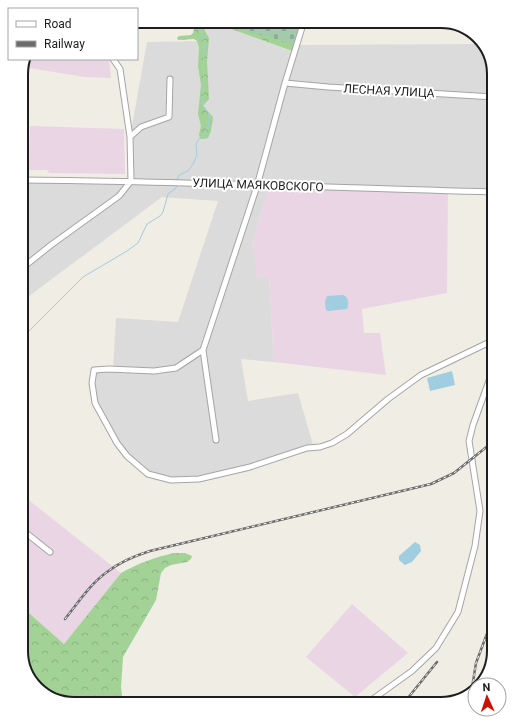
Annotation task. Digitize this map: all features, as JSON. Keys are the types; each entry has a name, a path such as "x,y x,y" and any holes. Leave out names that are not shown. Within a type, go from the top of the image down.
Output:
{"street":[{"path":"216,440 203,350 257,186 302,28"},
{"path":"28,263 119,196 131,181 130,137 120,70 114,60"},
{"path":"130,137 142,127 152,122 166,119 169,114 170,79"},
{"name":"ЛЕСНАЯ УЛИЦА","path":"285,83 487,97"},
{"name":"УЛИЦА МАЯКОВСКОГО","path":"28,180 185,182 257,186 487,192"},
{"path":"203,350 176,368 154,372 104,368 94,370 92,382 95,403 117,443 127,456 148,474 171,480 199,479 250,467 307,448 320,447 332,443 347,434 388,399 421,375 487,343"},
{"path":"376,697 412,671 436,648 458,612 475,546 480,511 469,441 473,425 487,386"},
{"path":"28,535 50,552"}],"shaded area":[{"path":"204,28 228,28 294,52 297,45 476,44 484,56 487,68 487,192 269,186 252,244 269,278 274,362 241,359 248,401 298,393 314,448 213,476 171,480 148,474 127,456 95,403 93,373 113,369 116,318 178,322 218,201 162,197 28,297 28,180 131,181 130,137 147,42 203,41 202,30"},
{"path":"30,60 109,60 111,78 85,77 29,68"},
{"path":"30,126 124,129 125,174 49,173 47,170 29,170"},
{"path":"269,186 448,191 447,293 362,309 364,333 380,333 386,375 274,362 269,278 256,277 254,248 252,244"},
{"path":"28,500 121,573 64,644 28,612"},
{"path":"352,604 408,653 355,697 306,657"}],"green space":[{"path":"205,28 204,29 209,38 207,61 209,99 203,106 213,117 211,131 208,138 204,139 200,139 199,134 201,126 198,114 201,85 198,66 199,47 197,41 194,39 178,40 177,38 179,36 191,35 194,29"},
{"path":"229,28 302,28 295,52"},
{"path":"236,28 302,28 297,45"},
{"path":"174,553 185,553 192,556 187,562 171,565 165,568 161,573 156,600 123,657 121,687 122,697 71,697 59,695 41,684 31,669 28,657 28,612 64,644 121,573 146,561"}],"water":[{"path":"343,295 348,301 347,309 326,310 325,302 327,296"},
{"path":"452,371 455,385 430,391 427,378"},
{"path":"415,542 420,545 421,551 412,562 405,565 399,560 399,556"}],"waterway":[{"path":"177,180 179,175 188,171 193,164 197,155 196,145 198,140 205,135 209,123 209,114 203,106 204,44 201,28"},
{"path":"28,332 83,277 138,243 147,224 160,216 163,212 168,194 176,188 177,185"}],"railway":[{"path":"65,619 95,582 112,568 133,557 150,551 431,484 454,473 487,447"},
{"path":"474,677 476,663 487,634"},
{"path":"409,697 437,662"}]}
